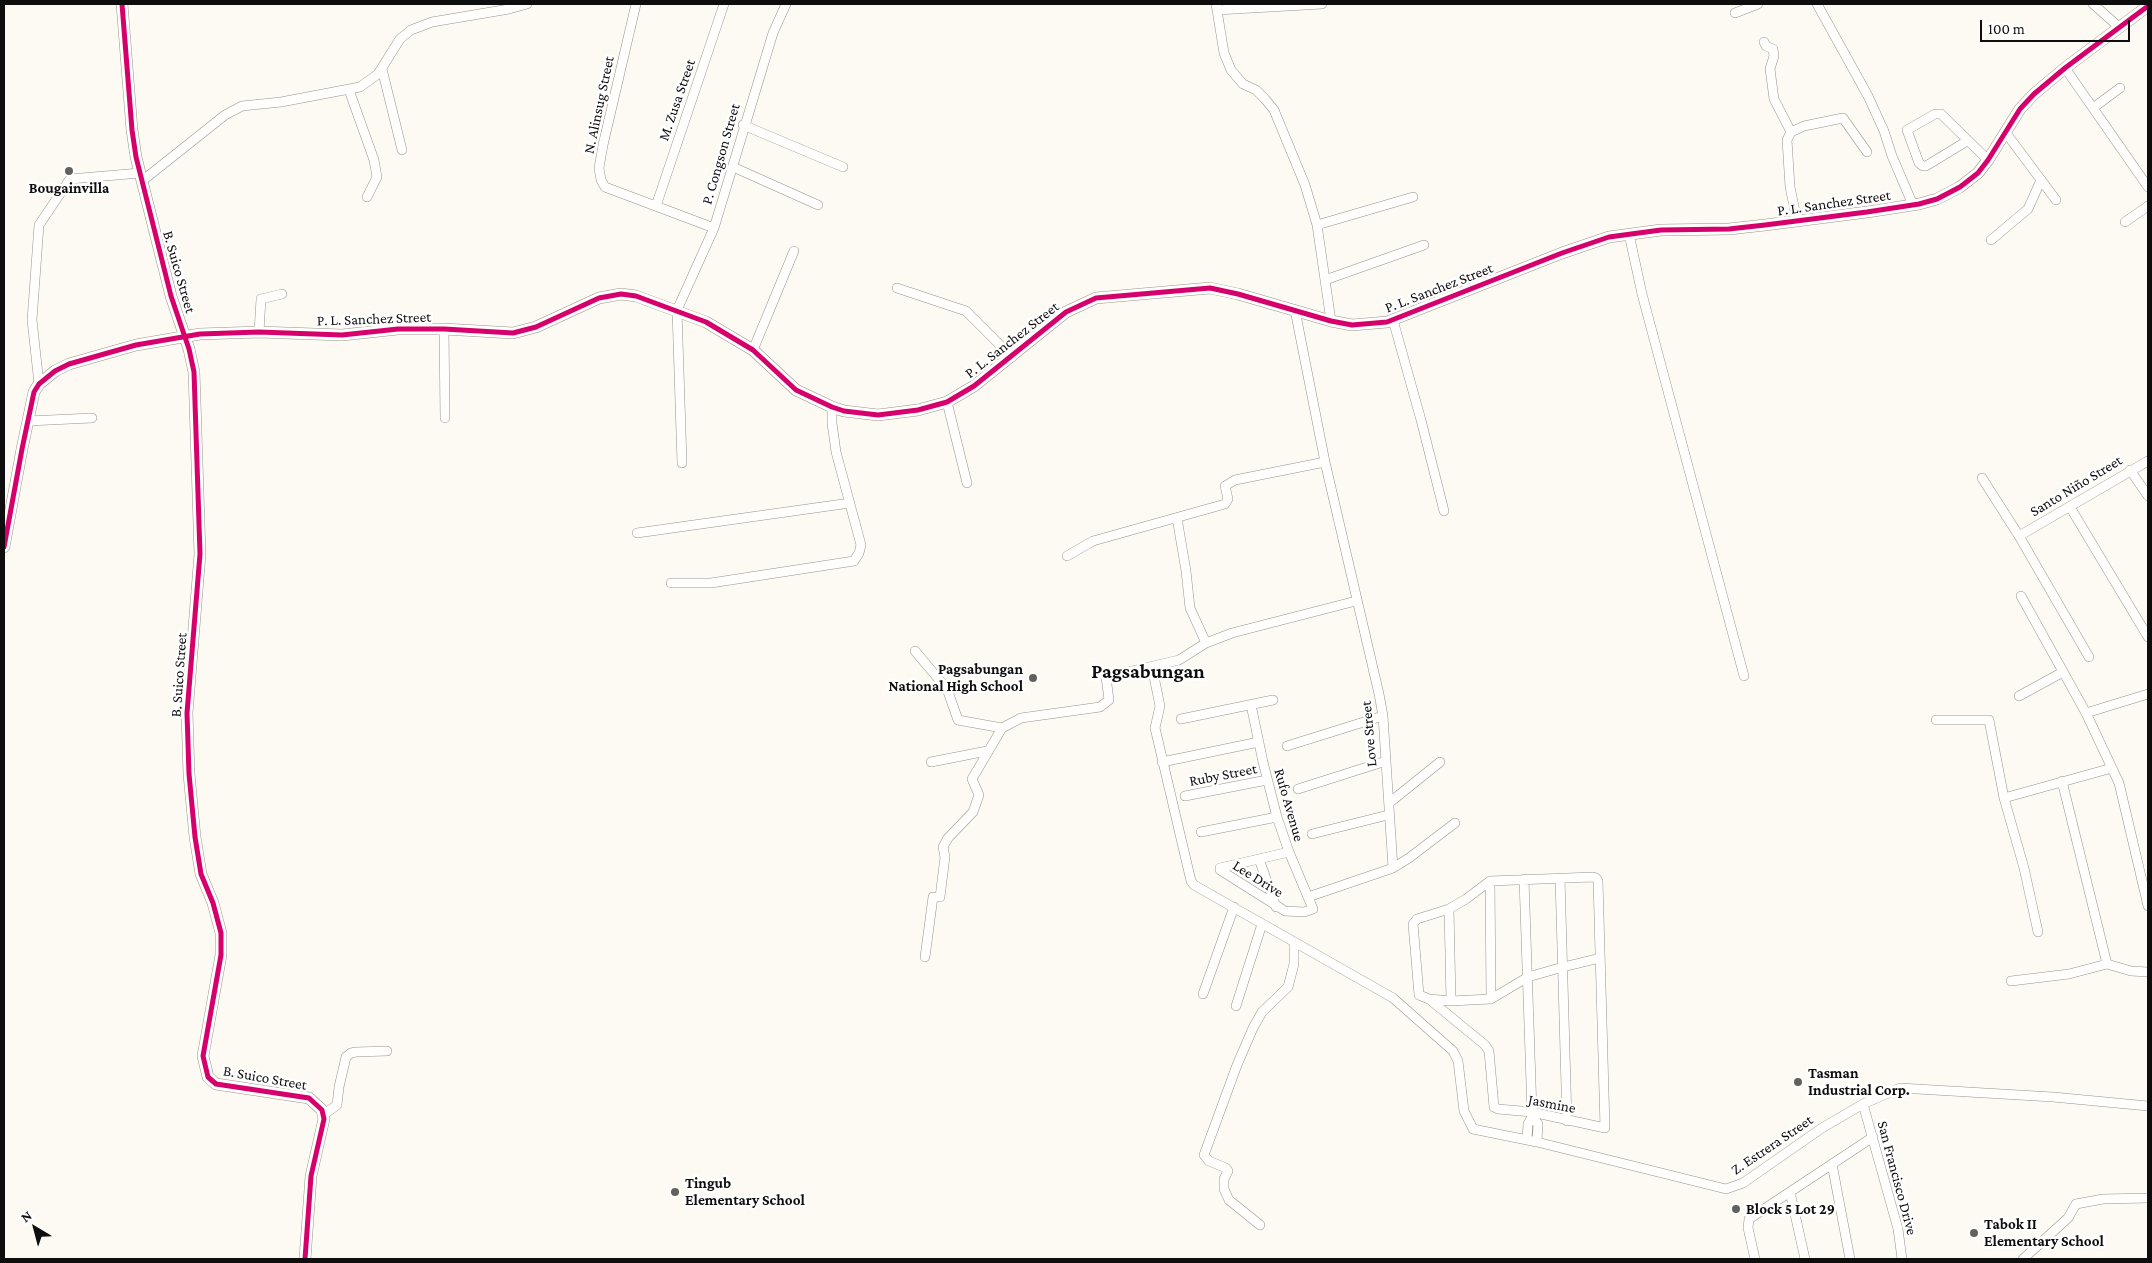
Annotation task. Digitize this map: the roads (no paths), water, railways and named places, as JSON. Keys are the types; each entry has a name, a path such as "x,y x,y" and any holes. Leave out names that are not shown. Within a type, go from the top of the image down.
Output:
{"street":[{"name":"B. Suico Street","path":"122,4 132,130 141,177 171,296 185,336 194,372 197,515 200,554 187,712 189,774 195,837 201,874 213,903 221,933 221,955 203,1056 208,1077 216,1084 309,1098 316,1103 323,1115"},
{"path":"4,547 34,392 39,384 32,320 38,225 70,179 141,177 225,115 242,106 281,102 348,90 368,83 382,69 400,39 411,30 432,22 527,4"},
{"name":"N. Alinsug Street","path":"636,4 603,145 600,168 601,180 605,187 714,228"},
{"name":"M. Zusa Street","path":"656,206 724,4"},
{"name":"P. Congson Street","path":"677,310 714,228 733,167 743,125 773,33 786,4"},
{"path":"1322,4 1216,7 1224,53 1231,70 1243,84 1256,90 1265,98 1274,110 1305,185 1317,225 1331,321"},
{"path":"1735,13 1758,4"},
{"path":"1817,4 1868,96 1913,205"},
{"path":"2094,4 2119,27"},
{"name":"P. L. Sanchez Street","path":"39,384 69,364 136,345 185,336 259,332 342,335 398,329 500,334 523,331 610,294 636,296 706,322 753,350 796,390 832,407 844,411 878,415 918,410 947,402 974,386 1066,312 1096,298 1210,288 1238,294 1331,321 1352,325 1368,324 1393,320 1562,253 1609,237 1661,230 1729,229 1913,205 1937,199 1960,188 1978,173 2020,109 2034,94 2065,68 2148,6"},
{"path":"1764,42 1766,46 1773,49 1774,56 1770,69 1774,99 1792,132"},
{"path":"2065,68 2148,187"},
{"path":"382,69 402,150"},
{"path":"2093,108 2120,88"},
{"path":"348,90 374,160 377,177 367,197"},
{"path":"1967,141 1926,166 1922,166 1919,163 1907,130 1937,114 1941,114 1988,160"},
{"path":"1797,221 1790,187 1787,140 1792,132 1804,126 1843,118 1867,152"},
{"path":"743,125 842,167"},
{"path":"2006,133 2056,200"},
{"path":"733,167 818,205"},
{"path":"1991,240 2028,209 2041,180"},
{"path":"1317,225 1413,197"},
{"path":"2125,222 2148,206"},
{"path":"1629,234 1642,294 1744,676"},
{"path":"1325,280 1424,245"},
{"path":"753,350 794,251"},
{"path":"897,288 966,311 1012,357"},
{"path":"259,332 261,299 282,294"},
{"path":"677,310 682,463"},
{"name":"Love Street","path":"1295,310 1325,462 1383,716 1389,802 1388,815 1393,868"},
{"path":"1393,320 1444,511"},
{"path":"444,330 445,418"},
{"path":"947,402 967,483"},
{"path":"672,583 710,583 854,561 859,553 860,545 836,452 832,407"},
{"path":"28,421 92,418"},
{"name":"Santo Niño Street","path":"2019,536 2148,461"},
{"path":"1067,556 1093,541 1226,504 1228,499 1225,486 1235,480 1325,462"},
{"path":"2130,470 2148,496"},
{"path":"1982,478 2019,536 2089,658"},
{"path":"637,533 850,503"},
{"path":"2070,507 2148,637"},
{"path":"1176,518 1186,570 1190,608 1206,643"},
{"path":"2021,596 2086,713 2112,768 2118,783 2148,906"},
{"path":"925,956 934,897 940,897 946,857 943,847 948,838 976,807 979,795 972,779 1002,728 1021,718 1100,707 1109,700 1106,677 1179,660 1206,643 1232,633 1356,601"},
{"path":"916,651 947,689 957,720 1002,728"},
{"name":"Z. Estrera Street","path":"1152,667 1160,706 1154,728 1191,882 1393,998 1453,1051 1458,1061 1464,1111 1473,1128 1726,1189 1743,1183 1822,1128 1863,1104 1900,1088 2148,1106"},
{"path":"2019,696 2063,672"},
{"path":"2086,713 2148,694"},
{"path":"1181,718 1273,700"},
{"name":"Rufo Avenue","path":"1251,705 1277,817 1289,852 1313,909"},
{"path":"1287,746 1383,716"},
{"path":"1936,720 1989,720 2004,798 2024,868 2038,932"},
{"path":"1162,762 1259,742"},
{"path":"931,762 987,752"},
{"path":"1298,789 1386,761"},
{"path":"1389,802 1440,762"},
{"path":"2004,798 2112,768"},
{"name":"Ruby Street","path":"1185,796 1267,780"},
{"path":"2062,781 2107,964"},
{"path":"1312,834 1388,815"},
{"path":"1201,832 1277,817"},
{"path":"1308,897 1393,868 1410,858 1455,823"},
{"path":"1276,907 1259,859 1289,852"},
{"name":"Lee Drive","path":"1259,859 1220,868 1221,872 1276,907 1293,912 1304,912 1313,909"},
{"path":"1593,877 1598,881 1600,958 1563,966 1528,977 1490,999 1451,1001 1429,1000 1419,996 1412,924 1416,919 1449,909 1490,881 1560,878 1593,877"},
{"path":"1560,878 1567,1121"},
{"path":"1524,879 1532,1114 1528,1124 1527,1140"},
{"path":"1490,881 1490,999"},
{"path":"1203,994 1234,908"},
{"path":"1449,909 1451,1001"},
{"path":"1236,1006 1262,924"},
{"path":"1260,1225 1229,1200 1224,1189 1224,1179 1228,1171 1226,1168 1209,1161 1204,1155 1253,1028 1262,1012 1288,987 1294,964 1294,942"},
{"name":"Jasmine","path":"1429,1000 1485,1046 1488,1051 1494,1107 1605,1128 1600,958"},
{"path":"2011,981 2069,974 2107,964 2131,971 2148,972"},
{"path":"305,1259 311,1176 324,1119 323,1115 337,1105 346,1057 356,1052 387,1051"},
{"name":"San Francisco Drive","path":"1863,1104 1898,1229 1902,1259"},
{"path":"1532,1114 1538,1124 1537,1142"},
{"path":"1755,1259 1748,1228 1749,1219 1873,1137"},
{"path":"1832,1164 1850,1259"},
{"path":"1790,1192 1805,1259"},
{"path":"2023,1259 2068,1218 2076,1204 2103,1200 2148,1198"}],"place":[{"name":"Bougainvilla","path":"69,171"},
{"name":"Pagsabungan National High School","path":"1033,678"},
{"name":"Tasman Industrial Corp.","path":"1798,1082"},
{"name":"Tingub Elementary School","path":"675,1192"},
{"name":"Block 5 Lot 29","path":"1736,1209"},
{"name":"Tabok II Elementary School","path":"1974,1233"}],"district":[{"name":"Pagsabungan","path":"1148,672"}]}
